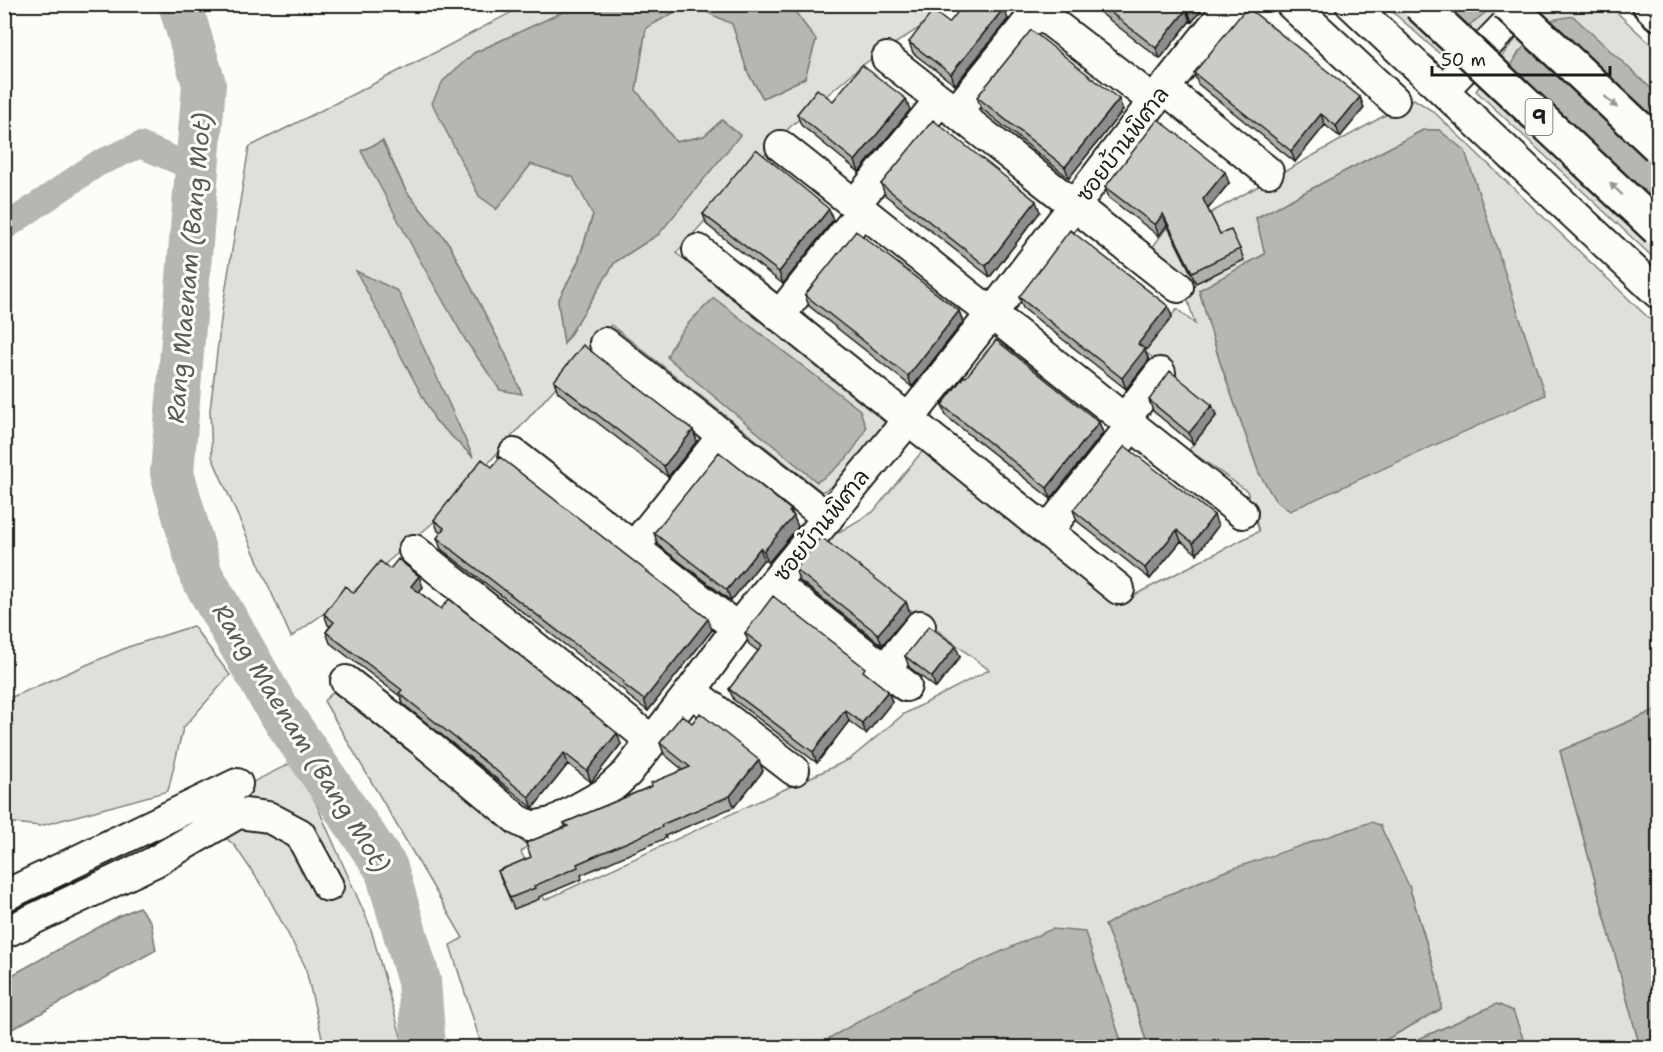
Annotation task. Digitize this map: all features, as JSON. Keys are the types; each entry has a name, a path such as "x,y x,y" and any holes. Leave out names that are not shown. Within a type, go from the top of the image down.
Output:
{"main road":[{"name":"9","path":"1419,4 1659,229"},
{"path":"1507,4 1659,146"},
{"path":"1649,4 1659,13"}],"street":[{"name":"ซอยบ้านพิศาล","path":"346,681 518,820 532,827 552,823 604,794 627,773 737,628 908,420 1231,4"},
{"path":"1291,4 1394,100"},
{"path":"1351,4 1659,293"},
{"path":"1443,90 1526,4"},
{"path":"779,316 859,207 1032,8 1268,172"},
{"path":"887,58 1178,287"},
{"path":"781,146 1242,513"},
{"path":"698,250 1119,589"},
{"path":"605,343 828,518"},
{"path":"1047,531 1129,422 1160,373"},
{"path":"634,547 723,436"},
{"path":"514,454 737,628"},
{"path":"414,550 652,741"},
{"path":"774,583 895,678 920,626"},
{"path":"691,691 794,770"},
{"path":"4,896 237,784"},
{"path":"4,933 154,862 238,813 268,817 300,834 328,886"}],"shaded area":[{"path":"525,5 578,5 474,53 496,209 531,164 573,177 593,214 578,262 558,301 564,343 615,262 659,234 722,120 704,136 676,142 636,90 646,28 687,5 692,5 732,23 748,73 763,98 805,78 816,40 790,5 954,5 861,66 790,127 676,253 887,424 843,480 822,492 611,325 443,514 348,596 291,637 212,457 210,410 222,311 249,147","holes":["383,141 406,191 449,244 505,353 521,393 362,150","438,381 472,455 472,456 435,420"]},
{"path":"578,5 687,5 646,28 636,90 676,142 704,136 722,120 740,135 659,234 615,262 564,344 558,301 578,262 593,215 573,177 531,164 497,209 479,196 432,103 443,81 474,53"},
{"path":"692,5 790,5 816,40 805,78 763,98 748,73 732,24"},
{"path":"1385,5 1513,5 1449,62"},
{"path":"1400,5 1493,5 1444,45"},
{"path":"1548,5 1609,5 1658,51 1658,262 1476,91 1508,48"},
{"path":"1573,16 1658,95 1658,247 1495,94 1519,52 1551,20"},
{"path":"1414,99 1434,112 1658,327 1658,709 1560,751 1640,1047 1526,1047 1513,1012 1497,1004 1401,1047 1373,1047 1441,1009 1440,988 1409,886 1117,954 1130,987 1148,1047 1123,1047 1085,933 830,1038 832,1047 482,1047 450,945 463,938 324,701 333,692 348,702 528,846 521,852 545,900 850,759 904,714 989,670 822,542 873,512 924,449 1117,604 1259,531 1247,491 1189,450 1217,412 1143,350 1177,309 1195,324 1178,268 1151,249 1186,202 1205,216","holes":["1423,130 1439,130 1259,473 1219,359 1199,290 1265,254 1256,218"]},
{"path":"1423,130 1439,130 1465,151 1545,395 1290,511 1275,500 1259,473 1219,359 1199,290 1265,254 1256,218"},
{"path":"382,141 406,191 449,244 505,353 522,394 500,390 466,341 418,257 361,151"},
{"path":"356,271 398,291 473,457 435,420"},
{"path":"714,298 860,410 866,428 861,437 846,459 817,482 667,357 681,333"},
{"path":"193,626 230,675 183,728 168,791 40,826 5,822 5,700 128,647"},
{"path":"1658,709 1658,1047 1640,1047 1560,751"},
{"path":"297,760 370,926 402,1040 401,1047 321,1047 323,1042 305,966 264,889 235,846 195,811"},
{"path":"1371,822 1380,825 1409,886 1440,988 1441,1009 1373,1047 1148,1047 1130,987 1105,925 1131,910 1223,872"},
{"path":"139,907 151,922 156,950 5,1033 5,979"},
{"path":"1052,929 1085,932 1123,1047 832,1047 829,1038 917,989"},
{"path":"1497,1004 1513,1011 1526,1047 1401,1047"}],"building":[{"path":"964,4 1000,4 1004,8 951,74 909,42 933,11 949,23"},
{"path":"1100,4 1193,4 1156,48"},
{"path":"1247,7 1360,97 1336,126 1321,114 1291,151 1194,73"},
{"path":"1031,30 1119,99 1065,167 977,97"},
{"path":"862,65 906,99 855,161 797,114 817,89 833,101"},
{"path":"1158,119 1225,172 1203,199 1220,234 1231,230 1240,249 1192,272 1163,214 1155,225 1105,187"},
{"path":"933,120 1036,201 986,266 881,184"},
{"path":"756,149 829,209 779,272 703,214"},
{"path":"1070,230 1168,306 1138,344 1145,349 1122,378 1019,297"},
{"path":"856,231 959,311 908,376 805,295"},
{"path":"996,340 1099,422 1047,488 942,405"},
{"path":"583,345 693,430 664,466 554,381"},
{"path":"1170,371 1212,405 1189,433 1149,400"},
{"path":"1125,446 1214,515 1193,543 1177,530 1145,568 1073,510"},
{"path":"719,452 791,510 789,512 794,516 764,551 760,548 727,590 654,533"},
{"path":"500,457 708,619 644,700 623,684 624,682 437,538 444,528 434,520 482,459 492,467"},
{"path":"821,537 906,602 878,634 795,569"},
{"path":"398,559 419,576 411,586 441,609 449,599 617,733 587,771 564,753 529,797 399,693 402,690 326,632 334,622 324,614 345,586 354,593 380,561 390,569"},
{"path":"773,596 865,668 863,671 888,691 862,723 845,710 813,752 729,689 762,646 745,633"},
{"path":"929,626 956,646 932,677 905,656"},
{"path":"700,713 759,760 730,796 661,825 662,827 577,864 578,867 510,898 498,871 531,857 526,843 568,826 564,823 652,786 651,783 690,767 660,743 682,715 692,723"}],"waterway":[{"name":"Rang Maenam (Bang Mot)","path":"180,4 204,84 172,473 201,575 273,702 386,868 419,981 424,1048"},
{"path":"4,228 97,164 140,145 196,169"}]}
